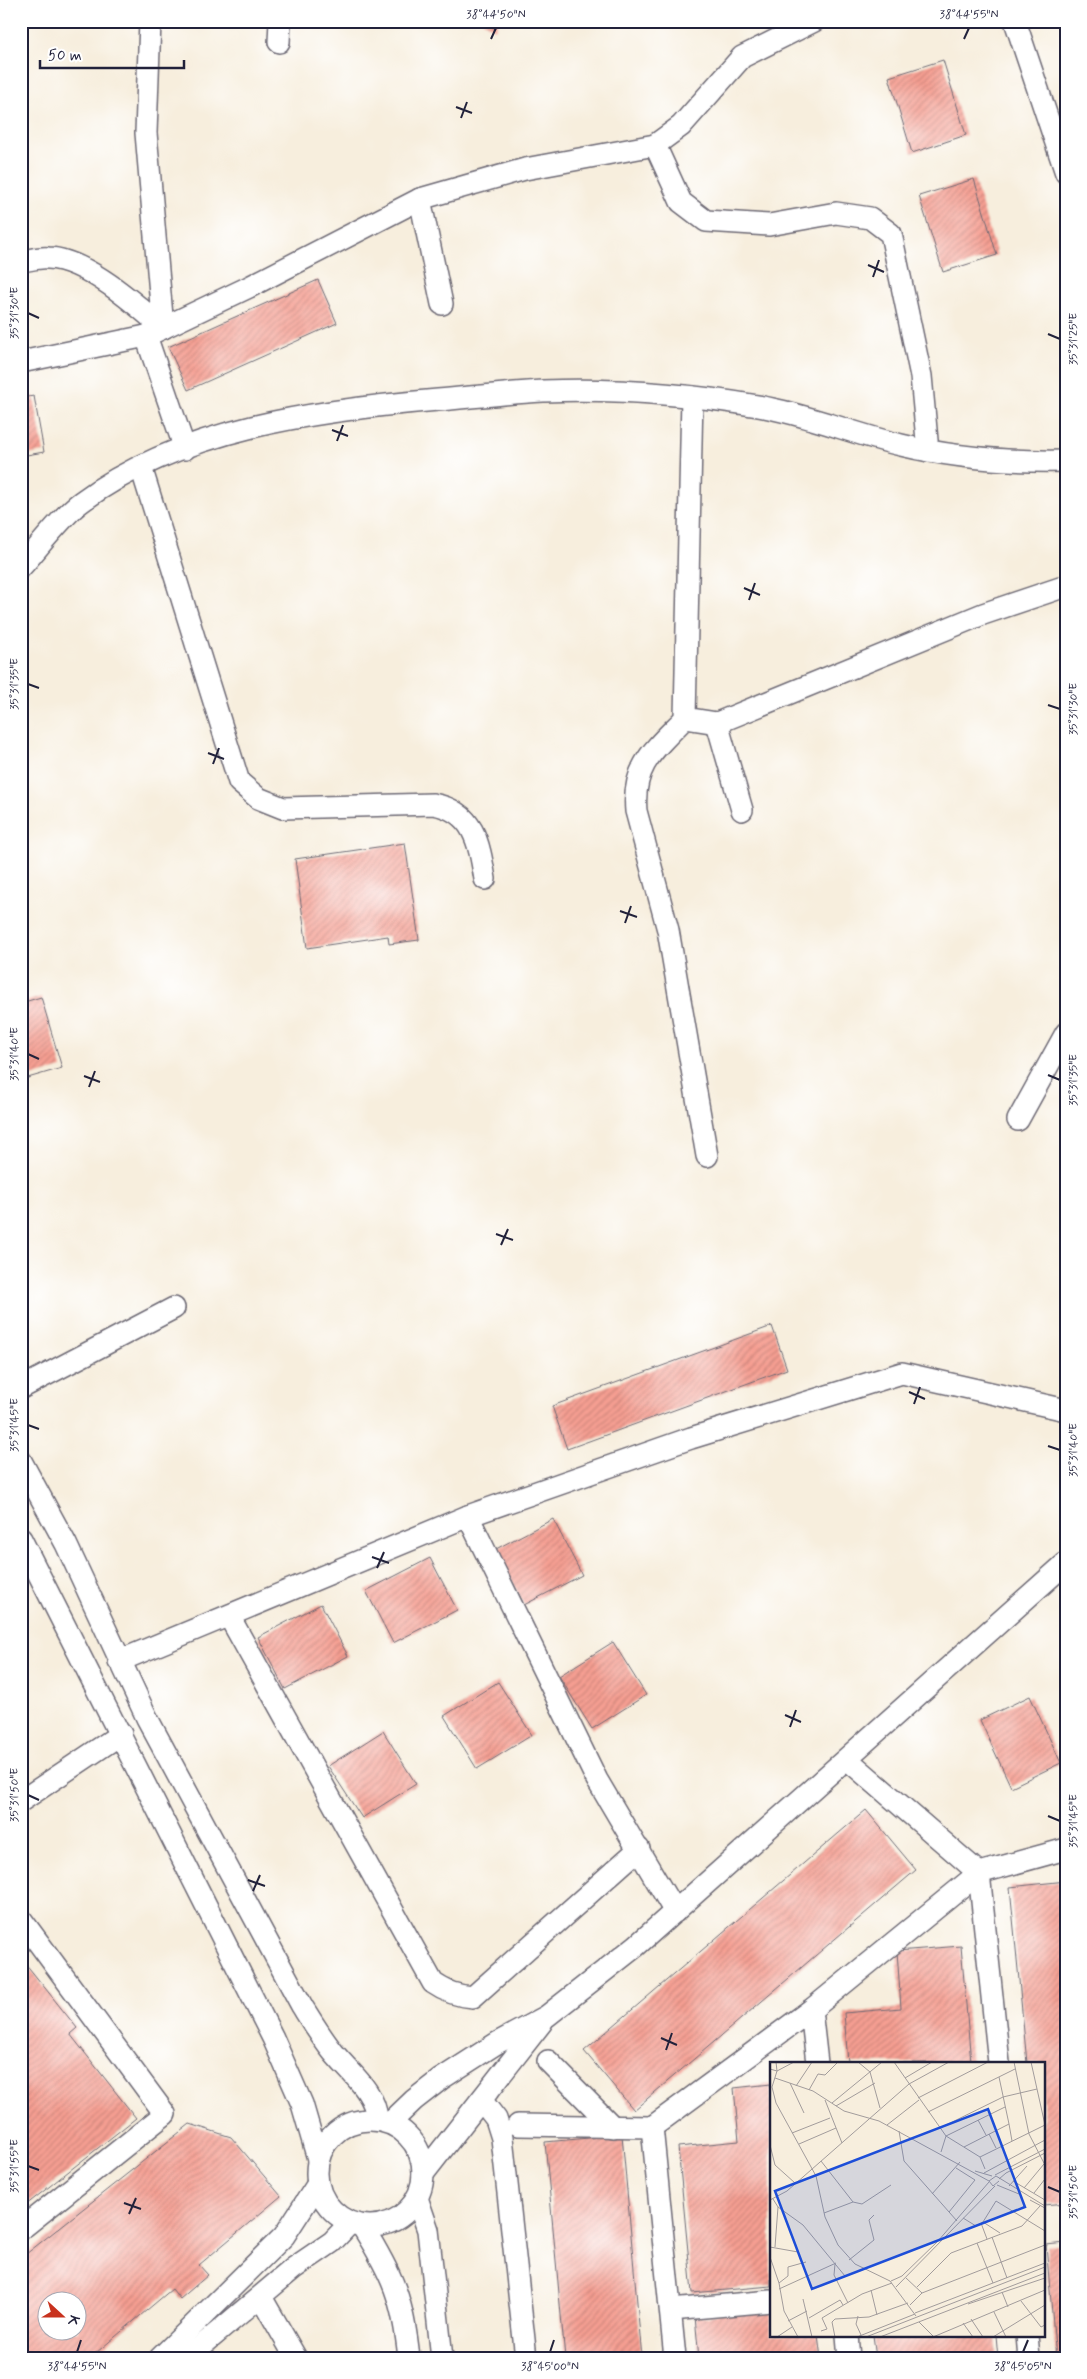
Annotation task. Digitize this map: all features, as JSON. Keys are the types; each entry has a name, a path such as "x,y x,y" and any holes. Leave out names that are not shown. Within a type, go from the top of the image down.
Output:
{"street":[{"path":"150,21 146,133 155,332 185,449"},
{"path":"21,362 155,332 249,287 420,199 525,168 655,145 680,126 742,57 814,21"},
{"path":"1015,21 1066,173"},
{"path":"655,145 681,202 706,221 769,225 836,212 870,218 891,234 921,376 928,451"},
{"path":"420,199 442,304"},
{"path":"21,261 49,258 91,273 126,296 155,332"},
{"path":"21,567 79,503 141,467 185,449 262,424 375,406 550,391 610,391 692,397 753,405 799,415 871,437 928,451 999,460 1066,462"},
{"path":"692,397 685,718 647,758 638,776 635,799 636,811 668,930 707,1156"},
{"path":"141,467 239,782 258,798 283,808 432,804 452,809 468,822 473,832 485,879"},
{"path":"685,718 718,723 983,614 1066,586"},
{"path":"718,723 742,810"},
{"path":"1018,1120 1066,1033"},
{"path":"21,1388 174,1308"},
{"path":"119,1662 468,1516 691,1438 902,1373 1066,1410"},
{"path":"21,1461 66,1544 119,1662 147,1718 302,2006 332,2050 370,2094 383,2121 410,2138 418,2148 422,2161 422,2186 417,2198 409,2209 394,2220 375,2226 356,2224 294,2268 187,2358"},
{"path":"468,1516 598,1780 675,1912"},
{"path":"21,1539 273,2038 302,2104 318,2159 318,2185 329,2208 356,2224 383,2260 399,2296 405,2318 409,2358"},
{"path":"318,2159 330,2137 340,2128 352,2122 383,2121 441,2079 497,2043 547,2016 675,1912 847,1759 904,1705 1066,1563"},
{"path":"229,1616 433,1983 442,1990 457,1995 473,1997 639,1849"},
{"path":"21,1800 121,1734"},
{"path":"847,1759 979,1873 999,2062"},
{"path":"518,2125 652,2127 811,2010 979,1873 1066,1848"},
{"path":"21,1919 165,2114 21,2229"},
{"path":"811,2010 817,2062"},
{"path":"423,2174 547,2016"},
{"path":"548,2061 613,2127"},
{"path":"482,2100 496,2120 502,2138 526,2358"},
{"path":"652,2127 675,2358"},
{"path":"160,2358 284,2236 318,2185"},
{"path":"417,2198 428,2230 442,2358"},
{"path":"261,2297 291,2355"},
{"path":"671,2310 770,2301"},
{"path":"847,2336 849,2358"},
{"path":"1027,2336 1029,2358"}],"building":[{"path":"482,21 499,21 495,29"},
{"path":"943,60 966,135 912,153 889,77"},
{"path":"974,179 997,255 943,272 919,196"},
{"path":"318,280 337,323 188,390 168,347"},
{"path":"34,396 44,452 21,456 21,398"},
{"path":"405,843 419,940 389,944 388,936 307,948 295,859"},
{"path":"41,997 62,1068 21,1080 21,1003"},
{"path":"772,1326 787,1369 567,1449 552,1406"},
{"path":"553,1519 582,1575 524,1605 496,1549"},
{"path":"430,1558 457,1610 393,1643 366,1591"},
{"path":"321,1604 348,1656 285,1689 258,1637"},
{"path":"613,1642 646,1695 592,1729 559,1676"},
{"path":"498,1682 532,1735 477,1769 444,1716"},
{"path":"1030,1696 1061,1763 1011,1787 980,1720"},
{"path":"383,1731 416,1784 362,1818 328,1766"},
{"path":"866,1810 916,1870 634,2110 584,2051"},
{"path":"1066,1881 1066,2203 1044,2205 1044,2062 1027,2062 1010,1887"},
{"path":"961,1946 971,2062 848,2062 844,2013 901,2008 897,1951"},
{"path":"21,1958 77,2028 70,2034 136,2118 21,2209"},
{"path":"770,2084 770,2286 692,2293 678,2147 739,2141 734,2088"},
{"path":"190,2124 231,2137 281,2196 199,2265 208,2275 180,2299 172,2289 90,2358 21,2358 21,2258"},
{"path":"622,2135 642,2358 565,2358 545,2142"},
{"path":"1066,2243 1066,2358 1056,2358 1046,2245"},
{"path":"770,2309 770,2336 818,2336 821,2358 699,2358 695,2317"},
{"path":"873,2336 996,2336 998,2358 876,2358"}]}
